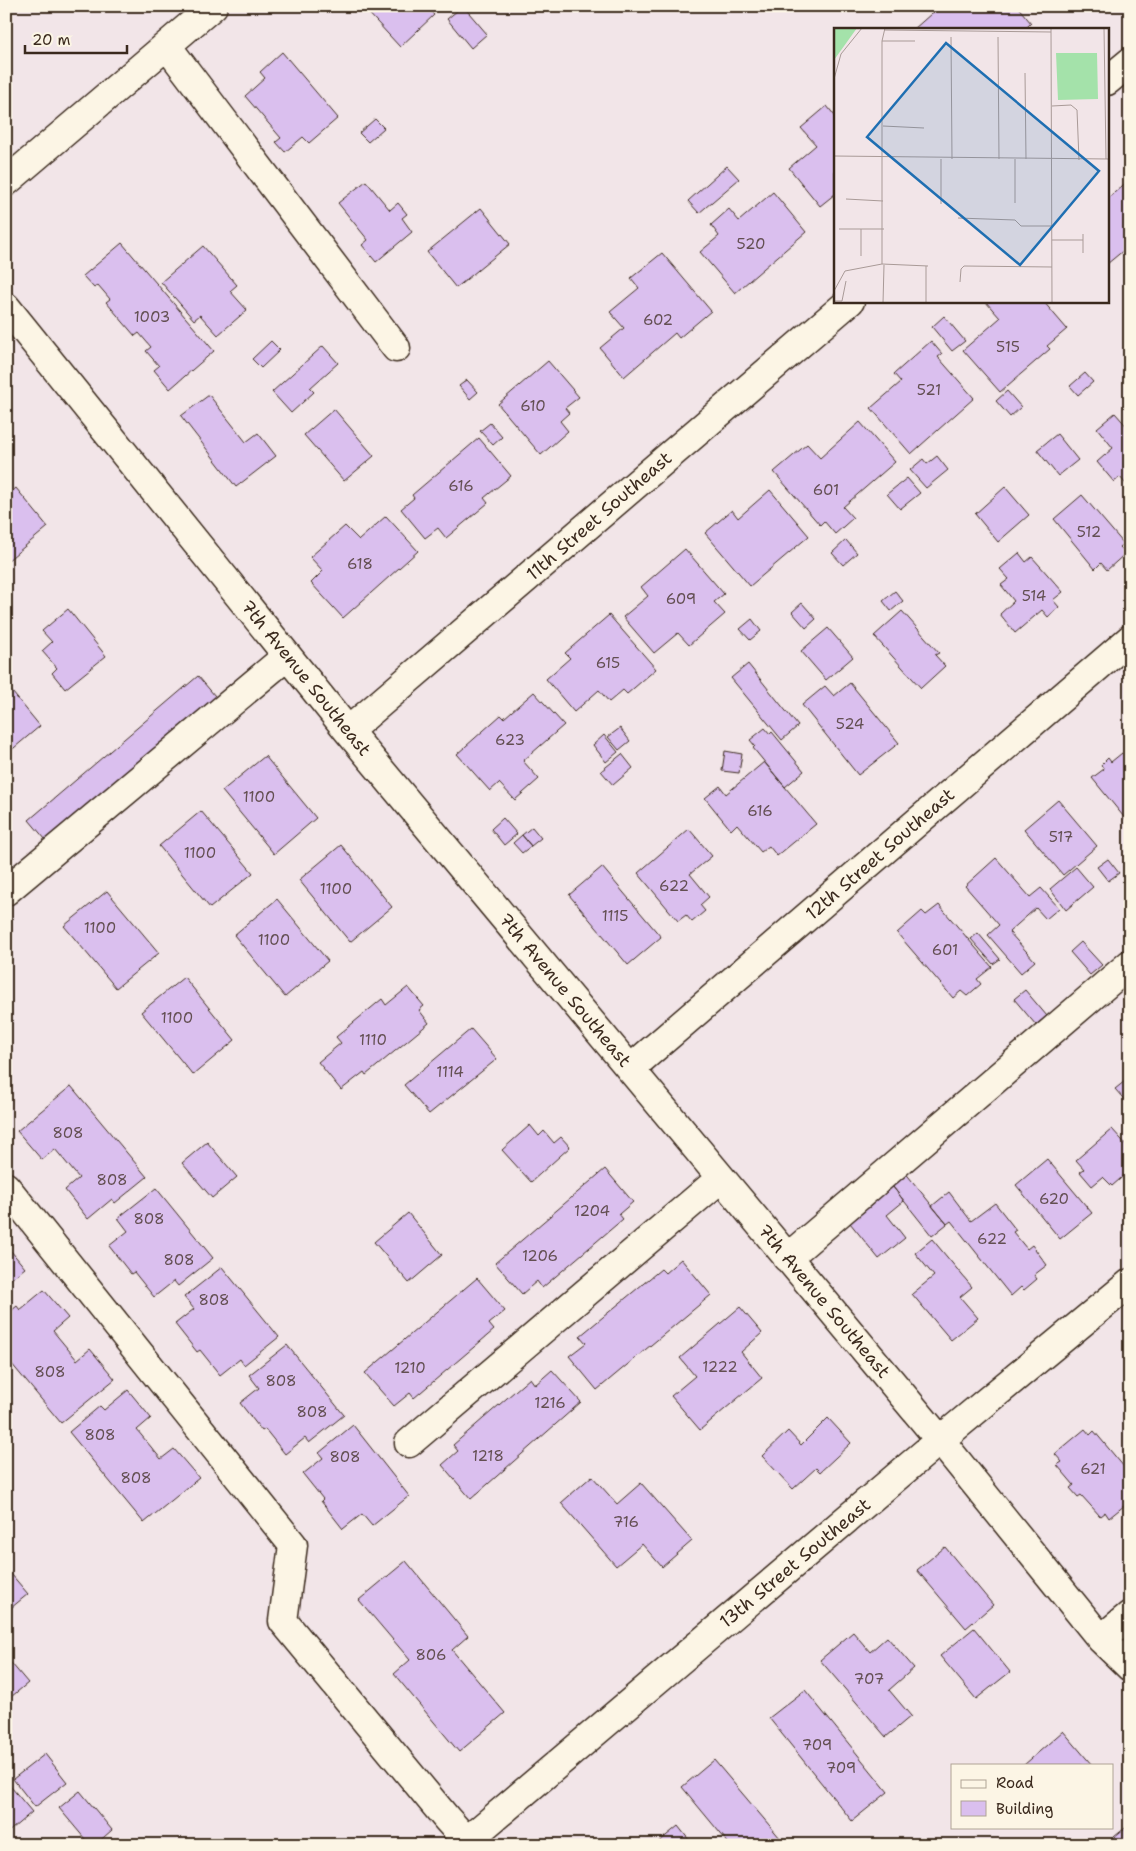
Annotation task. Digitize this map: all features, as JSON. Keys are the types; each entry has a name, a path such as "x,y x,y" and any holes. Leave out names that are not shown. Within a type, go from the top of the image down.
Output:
{"street":[{"path":"6,182 213,6"},
{"path":"167,46 396,348"},
{"path":"1108,80 1130,62"},
{"name":"11th Street Southeast","path":"348,731 849,302"},
{"name":"7th Avenue Southeast","path":"6,308 348,731 940,1440 1101,1639 1130,1666"},
{"name":"12th Street Southeast","path":"630,1069 1130,639"},
{"path":"6,890 287,656"},
{"path":"788,1258 1130,964"},
{"path":"409,1443 721,1178"},
{"path":"6,1187 293,1545 283,1621 465,1843"},
{"name":"13th Street Southeast","path":"465,1843 940,1440 1130,1283"},
{"path":"1101,1639 1130,1614"}],"building":[{"path":"368,6 426,6 434,15 400,47 365,9"},
{"path":"463,6 487,34 471,48 447,19"},
{"path":"940,6 1017,6 1031,23 1026,28 915,28"},
{"path":"282,52 338,118 309,143 303,137 285,152 276,142 281,138 245,96 265,78 260,72"},
{"path":"827,106 834,115 834,195 820,206 789,168 816,145 801,128"},
{"path":"375,119 384,128 368,142 359,133"},
{"path":"727,166 739,179 699,213 688,201"},
{"path":"1130,173 1130,245 1108,263 1108,198 1129,180 1126,176"},
{"path":"366,181 390,210 398,203 407,214 402,218 412,232 376,262 362,245 368,240 338,203"},
{"path":"773,192 806,232 735,293 700,252 719,236 711,225 729,209 739,221"},
{"path":"481,208 510,244 456,288 427,252"},
{"path":"122,243 214,351 170,389 154,370 159,366 146,351 151,347 139,333 135,336 106,302 110,299 98,285 94,288 83,276"},
{"path":"203,246 237,285 230,291 247,310 218,335 200,315 194,320 161,282"},
{"path":"662,253 711,311 679,338 675,333 624,377 600,348 624,328 610,312 639,288 631,278"},
{"path":"986,302 1044,302 1067,329 1047,346 1050,349 1000,392 963,350 1000,318"},
{"path":"944,316 965,341 952,351 932,327"},
{"path":"271,341 280,350 261,368 252,359"},
{"path":"931,341 942,354 938,357 974,398 911,454 871,408 901,382 894,374"},
{"path":"323,346 338,363 310,388 314,392 291,413 272,392"},
{"path":"548,361 579,397 565,408 569,413 560,421 568,431 541,455 498,404"},
{"path":"1085,373 1093,382 1078,395 1070,386"},
{"path":"467,380 478,392 470,399 459,386"},
{"path":"1007,391 1021,407 1010,417 996,401"},
{"path":"209,395 246,442 258,433 276,456 236,487 181,416"},
{"path":"334,409 374,456 344,481 304,435"},
{"path":"1115,413 1130,430 1130,489 1120,477 1114,482 1097,462 1113,448 1097,428"},
{"path":"860,422 895,462 843,507 853,518 835,534 824,521 820,525 774,472 807,444 820,458"},
{"path":"490,423 502,437 493,445 480,431"},
{"path":"1057,434 1078,460 1058,476 1037,450"},
{"path":"479,438 511,476 484,498 488,503 446,538 438,528 425,538 401,509 414,498 412,495"},
{"path":"937,456 948,470 926,488 910,470 923,459 927,464"},
{"path":"907,478 920,493 900,509 887,494"},
{"path":"1005,487 1029,515 998,542 975,514"},
{"path":"16,488 48,527 6,562 6,496"},
{"path":"770,490 809,536 750,586 705,533 732,510 738,518"},
{"path":"1082,495 1124,544 1120,547 1126,553 1107,570 1101,563 1095,569 1054,519"},
{"path":"386,516 418,551 343,618 311,583 323,571 310,557 345,526 359,540"},
{"path":"846,540 857,553 843,565 832,553"},
{"path":"685,549 724,594 714,602 725,614 689,645 678,633 654,653 623,617 648,596 641,587"},
{"path":"1019,553 1026,562 1032,557 1063,592 1053,600 1059,607 1048,617 1042,610 1015,633 1000,614 1014,601 1001,585 1009,579 1000,569"},
{"path":"895,591 903,601 891,611 883,601"},
{"path":"802,603 816,619 806,628 792,612"},
{"path":"68,609 106,656 65,689 52,673 57,668 42,651 52,642 42,631"},
{"path":"902,611 939,653 935,655 945,666 921,688 874,636"},
{"path":"609,615 656,669 627,694 623,690 609,702 599,690 574,712 546,679 570,658 565,653"},
{"path":"752,619 761,631 750,640 740,629"},
{"path":"828,628 853,657 826,680 801,651"},
{"path":"748,664 798,726 782,740 731,678"},
{"path":"198,676 221,703 51,846 29,820"},
{"path":"850,683 899,743 858,775 802,705 825,686 834,696"},
{"path":"8,687 40,726 8,753 6,688"},
{"path":"534,692 564,725 523,761 539,779 515,800 499,783 490,791 457,754 501,715 504,718"},
{"path":"620,728 630,741 619,750 608,737"},
{"path":"765,728 770,734 772,732 804,771 785,787 753,748 755,746 750,740"},
{"path":"604,735 618,752 606,762 593,745"},
{"path":"725,751 742,754 739,773 722,771"},
{"path":"1122,753 1127,758 1130,756 1130,820 1128,822 1092,778 1104,769 1101,765 1108,758 1111,762"},
{"path":"622,754 633,768 613,785 601,771"},
{"path":"265,756 316,818 274,854 222,791"},
{"path":"764,762 816,824 777,856 769,846 761,852 737,824 731,830 705,798 720,786 726,794"},
{"path":"1058,800 1097,846 1063,875 1024,829"},
{"path":"201,811 253,873 210,908 159,846"},
{"path":"503,818 517,834 504,845 491,829"},
{"path":"532,827 541,838 531,846 522,835"},
{"path":"689,829 712,856 690,874 709,897 700,905 705,911 692,922 686,915 678,921 638,873"},
{"path":"522,835 531,846 522,853 513,843"},
{"path":"341,845 392,907 350,942 299,880"},
{"path":"996,858 1030,897 1041,888 1059,908 1046,919 1036,908 1009,932 1035,961 1021,973 988,935 999,925 965,886"},
{"path":"1108,859 1119,873 1108,881 1097,867"},
{"path":"602,867 661,937 628,965 569,895"},
{"path":"1076,867 1093,887 1066,910 1050,889"},
{"path":"107,891 159,953 116,988 64,926"},
{"path":"277,899 328,961 285,997 234,935"},
{"path":"939,905 992,967 977,979 981,984 967,996 961,991 953,998 897,933 922,911 926,915"},
{"path":"978,933 1000,959 993,964 971,939"},
{"path":"1081,942 1102,965 1090,975 1070,952"},
{"path":"184,977 235,1040 193,1075 141,1012"},
{"path":"408,987 424,1006 419,1010 429,1023 366,1075 364,1072 341,1090 318,1062 341,1043 336,1037 382,999 386,1005"},
{"path":"1025,990 1047,1016 1036,1025 1014,999"},
{"path":"471,1029 497,1059 429,1114 404,1085"},
{"path":"1130,1077 1130,1106 1115,1089"},
{"path":"71,1086 147,1177 115,1203 112,1199 88,1219 65,1190 79,1178 55,1149 42,1160 17,1131"},
{"path":"530,1125 539,1136 544,1131 554,1143 561,1137 570,1147 531,1182 502,1150"},
{"path":"1112,1129 1130,1149 1130,1174 1128,1172 1112,1186 1103,1177 1092,1186 1080,1172 1084,1169 1076,1160"},
{"path":"207,1142 237,1177 212,1198 182,1163"},
{"path":"1047,1159 1092,1213 1060,1239 1016,1185"},
{"path":"605,1169 633,1202 619,1214 623,1219 542,1288 537,1281 522,1294 495,1263"},
{"path":"904,1171 947,1224 932,1236 889,1182"},
{"path":"889,1182 904,1201 887,1215 905,1238 879,1259 850,1223 873,1204 869,1199"},
{"path":"156,1188 213,1258 178,1286 174,1281 154,1297 134,1272 131,1274 109,1246 128,1231 118,1218"},
{"path":"949,1192 971,1221 995,1203 1016,1230 1013,1232 1027,1249 1032,1245 1047,1265 1034,1275 1037,1279 1024,1290 1021,1287 1011,1296 951,1221 947,1224 932,1206"},
{"path":"408,1213 442,1255 409,1283 374,1242"},
{"path":"932,1239 972,1287 960,1297 978,1318 951,1340 912,1294 934,1276 915,1253"},
{"path":"6,1245 25,1268 6,1283"},
{"path":"681,1259 711,1295 597,1390 569,1356 586,1343 580,1336 661,1269 665,1273"},
{"path":"222,1267 279,1337 244,1365 240,1359 220,1375 200,1350 197,1352 175,1324 194,1309 184,1297"},
{"path":"477,1278 505,1311 489,1324 494,1330 414,1398 410,1393 394,1406 365,1373"},
{"path":"44,1290 68,1318 53,1331 77,1360 90,1349 115,1379 61,1423 6,1357 6,1315 17,1306 20,1310"},
{"path":"740,1307 762,1333 741,1352 762,1378 700,1430 671,1396 695,1376 680,1358"},
{"path":"287,1345 344,1415 309,1443 305,1438 285,1454 265,1429 262,1431 240,1403 259,1388 249,1375"},
{"path":"552,1370 581,1402 471,1499 442,1465 458,1451 453,1445 530,1378 535,1385"},
{"path":"128,1390 151,1418 137,1430 161,1459 174,1449 199,1478 144,1523 69,1432 100,1406 104,1410"},
{"path":"828,1418 851,1443 820,1472 816,1468 793,1489 762,1456 788,1431 801,1445"},
{"path":"353,1425 409,1496 372,1526 362,1514 343,1529 303,1474 323,1458 319,1453"},
{"path":"1085,1429 1090,1435 1094,1431 1130,1474 1130,1501 1109,1518 1105,1512 1100,1516 1081,1495 1078,1497 1070,1488 1074,1485 1057,1465 1062,1462 1055,1454"},
{"path":"592,1476 617,1504 641,1483 692,1541 662,1567 642,1544 616,1566 561,1503"},
{"path":"945,1547 993,1605 966,1628 917,1570"},
{"path":"406,1561 468,1636 452,1650 505,1713 459,1752 394,1674 410,1660 359,1600"},
{"path":"6,1568 28,1594 6,1612"},
{"path":"974,1628 1010,1672 976,1699 940,1656"},
{"path":"853,1632 870,1652 887,1637 914,1668 889,1690 911,1716 886,1737 820,1660"},
{"path":"6,1657 28,1683 6,1701"},
{"path":"805,1690 888,1792 852,1821 769,1718"},
{"path":"1063,1731 1091,1764 1025,1764"},
{"path":"45,1754 67,1782 35,1807 13,1779"},
{"path":"714,1760 786,1845 730,1845 682,1787"},
{"path":"6,1781 32,1812 6,1834"},
{"path":"80,1791 112,1830 95,1845 90,1845 59,1808"},
{"path":"1130,1824 1130,1845 1104,1845"},
{"path":"678,1826 693,1845 655,1845"}]}
